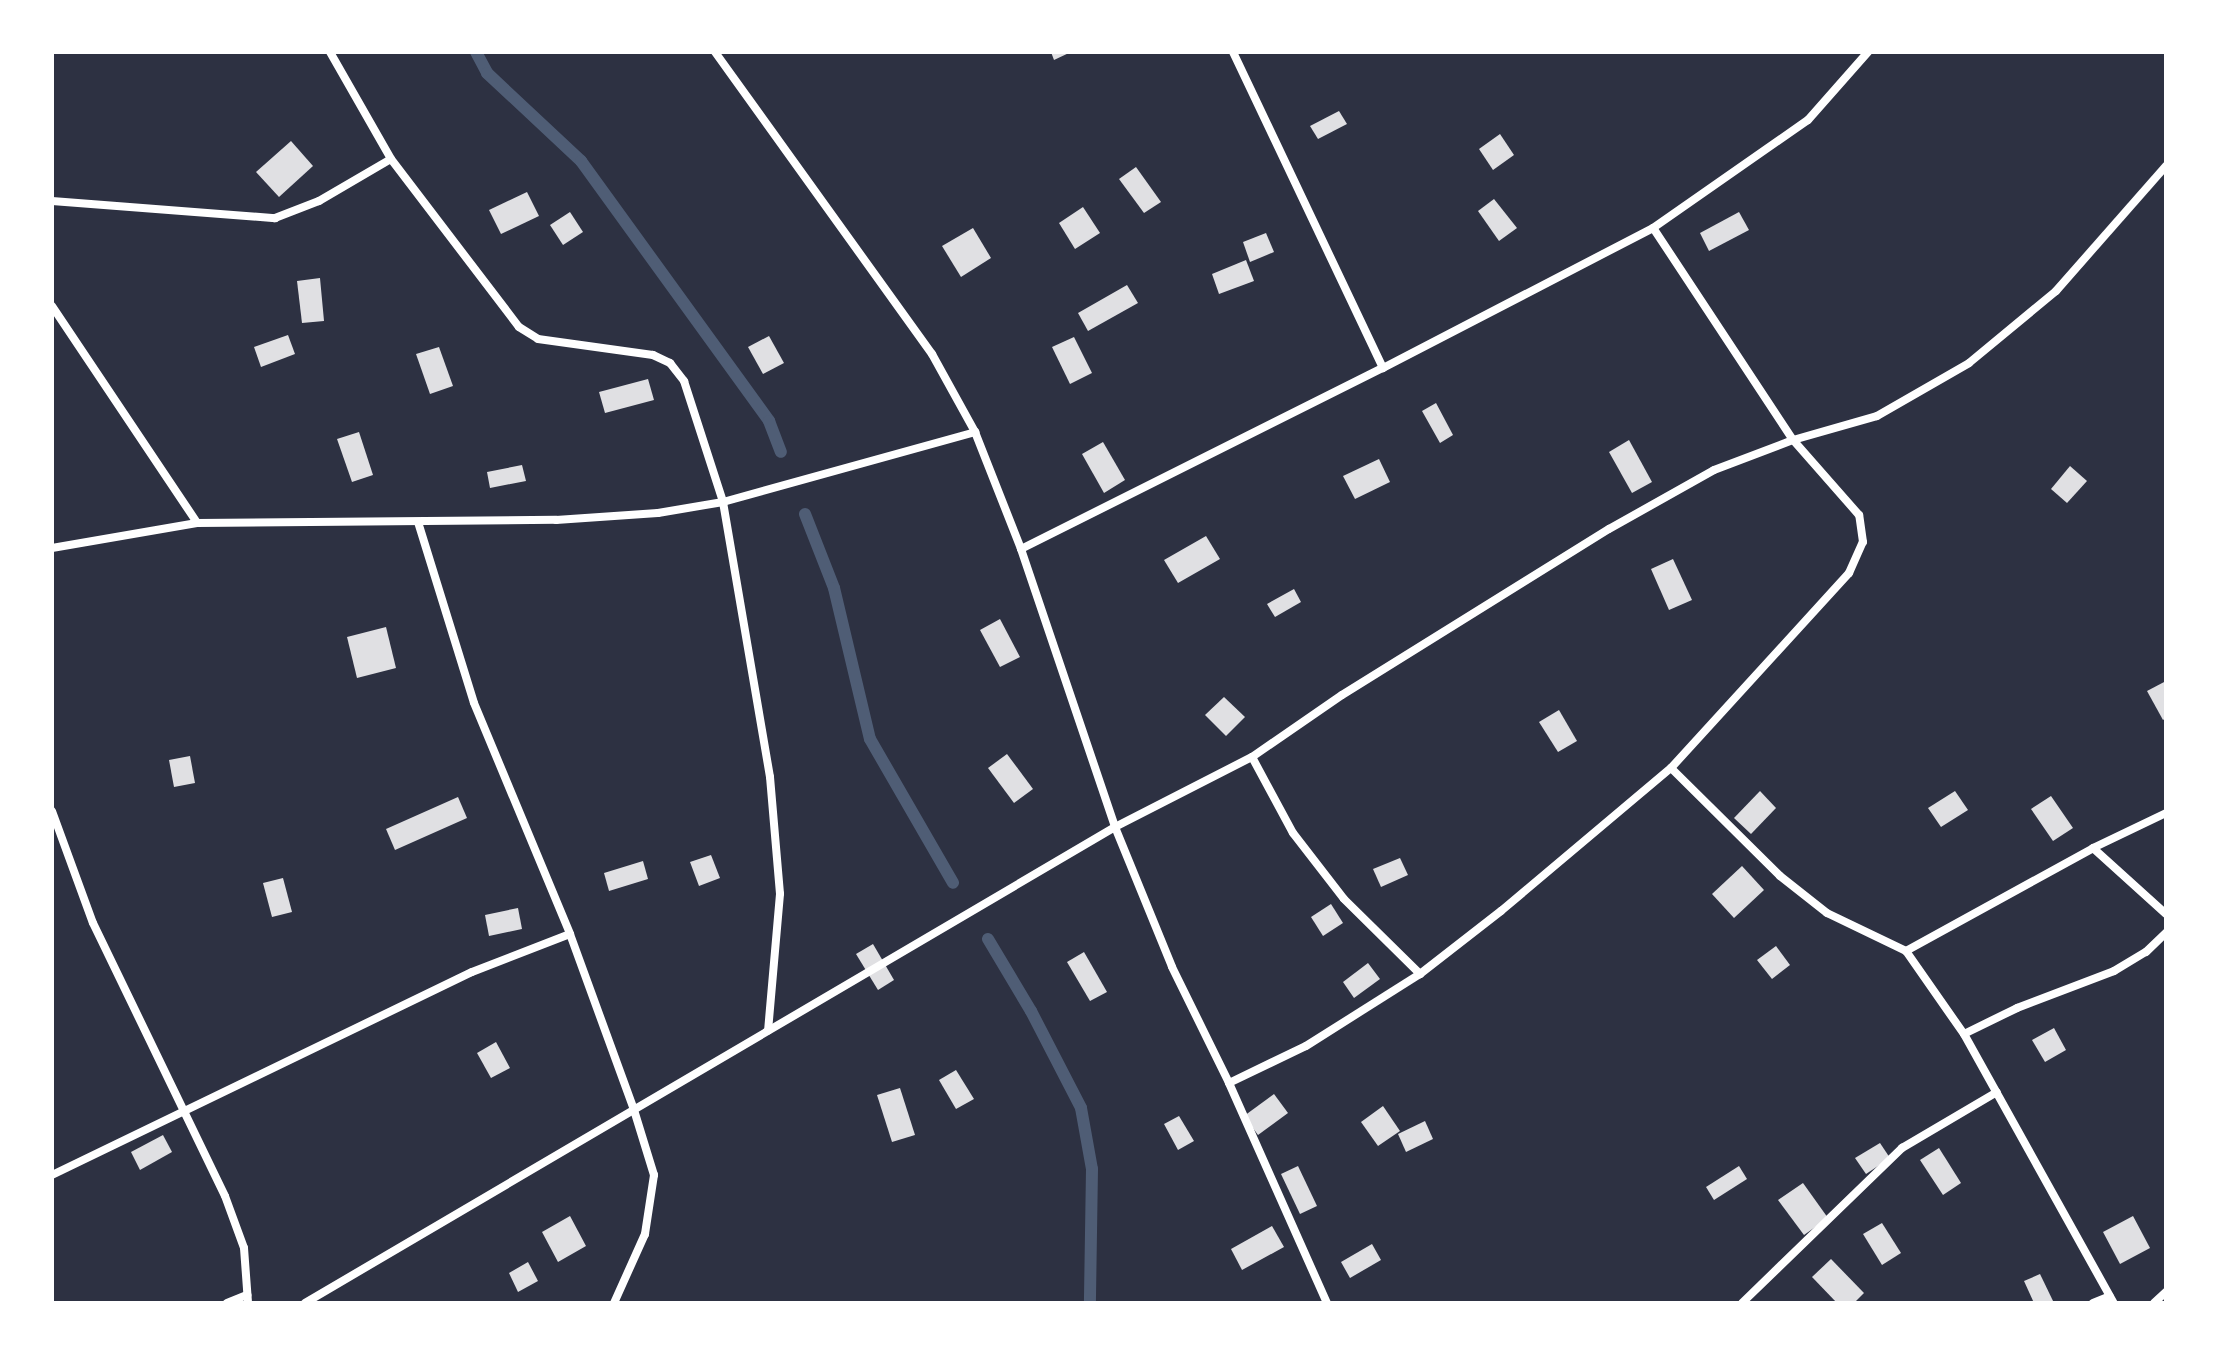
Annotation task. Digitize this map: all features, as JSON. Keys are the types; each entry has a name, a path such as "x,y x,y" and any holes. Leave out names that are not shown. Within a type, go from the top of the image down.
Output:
{"street":[{"path":"330,52 391,159 519,327 538,339 653,355 670,363 684,381 723,502 770,777 779,879 768,1030"},
{"path":"715,52 932,354 975,432 1021,549 1115,827 1172,967 1229,1083 1327,1303"},
{"path":"1233,52 1383,368"},
{"path":"1021,549 1383,368 1653,228 1808,120 1868,52"},
{"path":"52,201 275,218 319,201 391,159"},
{"path":"305,1303 1115,827 1252,757 1342,695 1609,529 1714,470 1793,440 1877,416 1969,363 2056,291 2166,166"},
{"path":"1229,1083 1306,1046 1420,974 1671,768 1849,573 1863,542 1859,515 1793,440 1653,228"},
{"path":"52,306 197,523"},
{"path":"52,548 197,523 556,520 658,513 723,502 975,432"},
{"path":"418,522 474,703 570,934 634,1110 654,1175 645,1234 614,1303"},
{"path":"1252,757 1293,833 1336,888 1420,974"},
{"path":"1671,768 1803,895 1827,913 1906,951 1964,1034 2112,1300 2093,1303"},
{"path":"52,811 93,923 225,1196 244,1248 247,1299 227,1303"},
{"path":"1906,951 2093,848 2166,813"},
{"path":"2093,848 2166,914"},
{"path":"1964,1034 2017,1008 2114,971 2146,952 2166,933"},
{"path":"52,1175 472,972 570,934"},
{"path":"1742,1303 1902,1148 1997,1092"},
{"path":"2154,1303 2166,1292"}],"building":[{"path":"1051,52 1071,52 1054,60"},
{"path":"1339,111 1347,124 1318,139 1310,126"},
{"path":"1500,134 1514,155 1493,170 1479,149"},
{"path":"291,141 313,166 279,197 256,172"},
{"path":"1136,167 1161,202 1144,213 1119,179"},
{"path":"527,192 539,216 501,234 489,210"},
{"path":"1494,199 1517,228 1499,241 1478,211"},
{"path":"1083,207 1100,233 1075,249 1059,223"},
{"path":"570,212 583,232 563,245 550,225"},
{"path":"1739,212 1749,230 1709,251 1700,233"},
{"path":"973,228 991,258 961,277 942,246"},
{"path":"1266,233 1274,252 1250,262 1243,242"},
{"path":"1246,260 1254,281 1219,294 1212,274"},
{"path":"320,278 324,321 302,323 297,281"},
{"path":"1127,285 1138,303 1088,331 1078,313"},
{"path":"288,335 295,354 261,367 254,347"},
{"path":"769,336 784,363 763,374 748,347"},
{"path":"1074,337 1092,373 1070,384 1052,347"},
{"path":"439,347 453,386 430,394 416,354"},
{"path":"648,379 654,400 605,413 599,392"},
{"path":"1436,403 1453,435 1440,443 1422,411"},
{"path":"359,432 373,475 352,482 337,439"},
{"path":"1629,440 1652,482 1632,493 1609,452"},
{"path":"1103,442 1125,480 1104,493 1082,454"},
{"path":"1379,459 1390,482 1355,499 1343,476"},
{"path":"522,465 526,481 490,488 487,472"},
{"path":"2070,466 2087,481 2067,503 2051,489"},
{"path":"1206,536 1220,559 1178,583 1164,560"},
{"path":"1673,559 1692,600 1669,610 1651,569"},
{"path":"1294,589 1301,602 1275,617 1267,604"},
{"path":"1000,619 1020,657 1000,667 980,630"},
{"path":"386,627 396,668 357,678 347,637"},
{"path":"2166,681 2166,718 2163,720 2147,691"},
{"path":"1224,697 1245,717 1226,736 1205,715"},
{"path":"1559,710 1577,741 1558,752 1539,722"},
{"path":"1007,754 1033,789 1014,803 988,768"},
{"path":"190,756 195,783 174,787 169,760"},
{"path":"1760,791 1776,808 1751,834 1734,818"},
{"path":"1955,791 1968,810 1941,827 1928,808"},
{"path":"2051,796 2073,828 2053,841 2031,809"},
{"path":"458,797 467,818 395,850 386,829"},
{"path":"711,855 720,878 699,886 690,862"},
{"path":"1400,858 1408,875 1381,887 1373,869"},
{"path":"643,861 648,879 609,891 604,873"},
{"path":"1742,866 1764,890 1734,918 1712,894"},
{"path":"283,878 292,912 272,917 263,883"},
{"path":"1331,904 1343,923 1323,936 1311,917"},
{"path":"518,908 522,929 489,936 485,915"},
{"path":"873,944 894,980 878,990 856,954"},
{"path":"1776,946 1790,965 1772,979 1757,960"},
{"path":"1084,952 1107,992 1090,1001 1067,962"},
{"path":"1368,963 1380,979 1354,998 1343,982"},
{"path":"2054,1028 2066,1050 2045,1062 2032,1040"},
{"path":"496,1042 510,1068 491,1078 477,1053"},
{"path":"956,1070 974,1099 956,1109 939,1080"},
{"path":"900,1088 915,1135 892,1142 877,1095"},
{"path":"1274,1094 1288,1113 1258,1135 1244,1116"},
{"path":"1383,1106 1400,1131 1378,1146 1361,1122"},
{"path":"1179,1116 1194,1141 1178,1150 1164,1124"},
{"path":"1425,1121 1433,1139 1406,1152 1398,1134"},
{"path":"163,1135 172,1152 140,1170 131,1152"},
{"path":"1880,1143 1890,1158 1866,1174 1855,1158"},
{"path":"1939,1148 1961,1183 1943,1195 1920,1160"},
{"path":"1298,1166 1317,1206 1300,1214 1281,1174"},
{"path":"1739,1166 1747,1179 1714,1200 1706,1187"},
{"path":"1803,1183 1828,1218 1804,1235 1778,1200"},
{"path":"570,1216 586,1246 558,1262 542,1232"},
{"path":"2133,1216 2150,1248 2120,1264 2103,1232"},
{"path":"1882,1223 1901,1253 1882,1265 1863,1234"},
{"path":"1272,1226 1284,1247 1242,1270 1231,1249"},
{"path":"1372,1244 1381,1260 1350,1278 1341,1262"},
{"path":"1831,1259 1864,1293 1854,1303 1837,1303 1812,1277"},
{"path":"528,1262 538,1281 518,1292 509,1273"},
{"path":"2040,1274 2054,1303 2034,1303 2024,1281"}],"waterway":[{"path":"476,52 487,73 581,161 769,421 781,452"},
{"path":"805,514 834,588 870,739 953,883"},
{"path":"988,939 1031,1011 1081,1108 1092,1169 1090,1303"}]}
